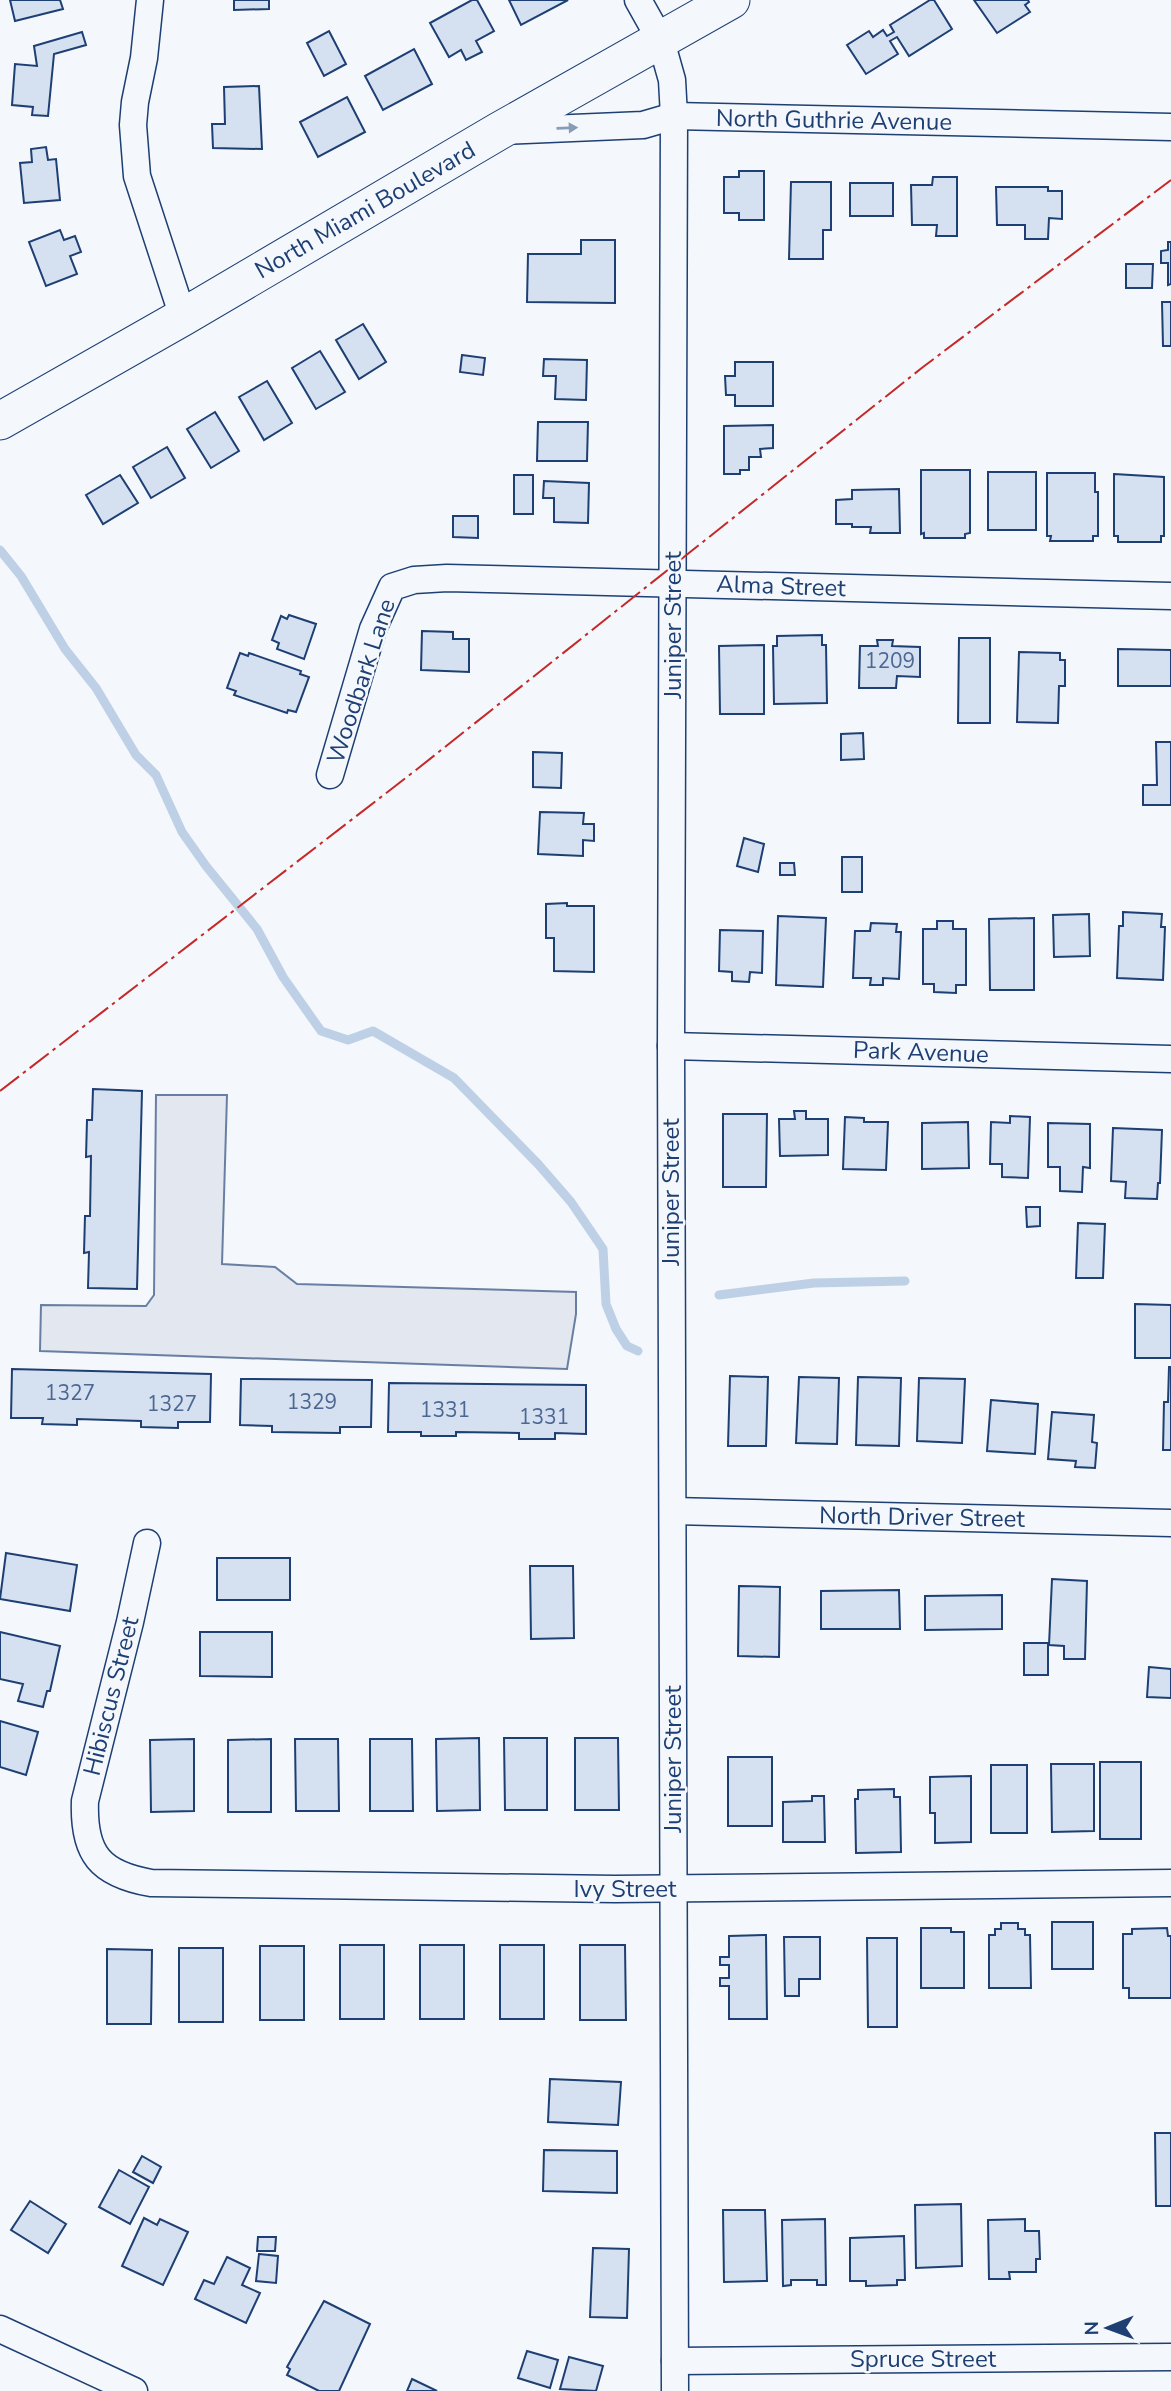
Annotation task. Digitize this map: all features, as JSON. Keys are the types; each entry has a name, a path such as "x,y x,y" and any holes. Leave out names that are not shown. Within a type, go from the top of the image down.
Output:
{"main road":[{"name":"North Miami Boulevard","path":"0,421 499,131 731,0"}],"street":[{"path":"150,0 148,32 134,114 137,176 183,317"},
{"name":"Juniper Street","path":"638,0 661,41 673,80 674,116 671,1046 675,2391"},
{"name":"North Guthrie Avenue","path":"499,131 643,125 674,116 1171,128"},
{"name":"Alma Street","path":"392,587 414,580 447,578 1171,596"},
{"name":"Woodbark Lane","path":"330,775 373,629 392,587"},
{"name":"Park Avenue","path":"671,1046 1171,1059"},
{"name":"North Driver Street","path":"673,1511 1171,1523"},
{"name":"Hibiscus Street","path":"91,1849 84,1826 85,1801 147,1543"},
{"name":"Ivy Street","path":"91,1849 105,1867 125,1878 151,1883 673,1889 1171,1883"},
{"path":"0,2329 134,2391"},
{"name":"Spruce Street","path":"675,2361 1171,2357"}],"shaded area":[{"path":"156,1095 227,1095 222,1264 275,1267 297,1284 576,1292 576,1314 567,1369 40,1351 41,1305 146,1306 154,1295"}],"building":[{"path":"10,0 60,0 63,9 15,21"},
{"path":"234,0 269,0 269,9 234,10"},
{"path":"472,0 477,0 494,31 476,41 482,52 466,60 461,50 449,57 430,23"},
{"path":"509,0 568,0 521,25"},
{"path":"934,0 952,29 909,56 897,37 890,41 898,54 866,74 847,45 869,31 873,37 883,30 887,36 894,32 890,25"},
{"path":"974,0 1028,0 1025,5 1030,12 997,33"},
{"path":"329,31 346,64 324,76 307,43"},
{"path":"82,32 86,45 54,54 48,116 32,115 33,107 12,105 15,64 37,66 34,46"},
{"path":"414,49 432,84 383,110 365,76"},
{"path":"259,86 262,149 213,148 212,124 225,124 224,87"},
{"path":"347,97 365,132 318,157 300,122"},
{"path":"46,147 48,160 56,159 60,200 24,203 20,163 32,162 31,149"},
{"path":"739,171 764,171 764,220 739,220 739,213 724,213 724,177 739,177"},
{"path":"933,177 957,177 957,236 936,236 937,225 912,225 911,185 932,185"},
{"path":"791,182 831,182 831,230 823,230 823,259 789,259"},
{"path":"850,183 893,183 893,216 850,216"},
{"path":"996,187 1048,187 1048,191 1062,191 1062,219 1049,218 1048,239 1025,239 1025,225 997,225"},
{"path":"60,230 64,240 75,236 81,252 70,256 77,274 46,286 29,242"},
{"path":"581,240 615,240 615,303 527,302 528,254 581,254"},
{"path":"1168,242 1171,242 1171,284 1168,285 1168,263 1161,263 1161,251 1168,250"},
{"path":"1126,264 1153,264 1152,288 1126,288"},
{"path":"1162,302 1171,302 1171,346 1163,346"},
{"path":"363,324 386,362 359,379 336,340"},
{"path":"320,351 345,392 316,409 292,368"},
{"path":"462,355 485,358 483,375 460,372"},
{"path":"544,359 587,360 586,400 555,399 556,376 543,376"},
{"path":"735,362 773,362 773,406 735,406 735,395 726,395 725,376 735,376"},
{"path":"267,381 292,423 264,440 239,397"},
{"path":"215,412 239,451 211,468 187,429"},
{"path":"538,422 588,422 587,461 537,461"},
{"path":"773,425 773,448 760,449 761,457 749,457 749,470 740,470 740,474 724,474 724,426"},
{"path":"167,447 185,478 151,498 133,467"},
{"path":"921,470 970,470 970,533 965,534 965,538 924,538 924,533 921,534"},
{"path":"988,472 1036,472 1036,530 988,530"},
{"path":"1047,473 1095,473 1098,536 1093,536 1093,541 1050,541 1051,536 1047,536"},
{"path":"1114,474 1164,477 1164,536 1161,536 1161,542 1118,542 1118,536 1114,536"},
{"path":"120,475 138,503 103,524 86,495"},
{"path":"514,475 533,475 533,514 514,514"},
{"path":"544,481 589,483 588,523 554,522 554,498 543,498"},
{"path":"899,489 900,533 870,533 871,527 836,524 836,500 852,499 852,490"},
{"path":"453,516 478,516 478,538 453,537"},
{"path":"289,615 316,624 304,659 277,649 279,643 272,640 281,616 287,619"},
{"path":"422,631 453,632 453,639 469,639 469,672 421,670"},
{"path":"822,635 822,645 826,645 827,703 774,704 773,646 777,646 777,636"},
{"path":"959,638 990,638 990,723 958,723"},
{"path":"877,640 893,640 892,646 920,647 920,677 897,676 896,688 859,688 860,646 878,646"},
{"path":"764,645 764,714 720,714 719,646"},
{"path":"1118,649 1171,650 1171,686 1118,686"},
{"path":"1019,652 1060,653 1060,660 1065,660 1065,686 1059,686 1058,723 1017,722"},
{"path":"240,653 248,656 249,653 301,671 300,674 309,677 296,712 288,710 287,713 234,695 236,691 227,688"},
{"path":"863,733 864,759 841,760 841,734"},
{"path":"1156,742 1171,742 1171,805 1143,805 1143,785 1157,785"},
{"path":"533,752 562,753 561,788 533,787"},
{"path":"540,812 584,813 583,824 594,824 594,841 583,840 583,856 538,854"},
{"path":"744,838 764,844 758,872 737,866"},
{"path":"842,857 862,857 862,892 842,892"},
{"path":"780,863 794,863 795,875 780,875"},
{"path":"567,903 567,906 594,906 594,972 554,971 554,938 546,938 546,904"},
{"path":"1123,912 1162,914 1161,927 1165,927 1163,980 1117,978 1119,926 1123,926"},
{"path":"1089,914 1090,956 1054,957 1053,915"},
{"path":"778,916 826,918 823,987 776,985"},
{"path":"1034,918 1034,990 990,990 989,919"},
{"path":"937,921 953,921 953,929 966,929 966,985 956,985 956,993 934,992 934,984 923,984 923,929 937,929"},
{"path":"871,923 897,924 896,932 901,932 899,979 883,978 883,985 870,985 871,978 853,978 855,931 870,931"},
{"path":"720,930 763,931 762,973 750,972 749,982 732,981 732,972 719,971"},
{"path":"93,1089 142,1091 137,1289 88,1288 89,1252 84,1253 85,1216 90,1216 91,1156 86,1157 87,1120 92,1120"},
{"path":"794,1111 806,1111 806,1119 828,1119 828,1155 780,1156 779,1119 795,1119"},
{"path":"723,1114 767,1114 766,1187 723,1187"},
{"path":"1010,1116 1030,1117 1028,1178 1002,1177 1002,1164 990,1164 991,1122 1010,1123"},
{"path":"845,1117 864,1118 864,1122 888,1122 886,1170 843,1169"},
{"path":"968,1122 969,1168 922,1169 922,1123"},
{"path":"1048,1123 1090,1124 1090,1168 1083,1167 1082,1192 1060,1191 1060,1167 1048,1167"},
{"path":"1113,1128 1162,1130 1157,1199 1125,1198 1126,1182 1111,1181"},
{"path":"1026,1207 1040,1207 1040,1226 1027,1227"},
{"path":"1078,1223 1105,1224 1103,1278 1076,1278"},
{"path":"1135,1304 1171,1305 1171,1358 1135,1358"},
{"path":"1169,1367 1171,1450 1163,1450 1164,1402 1168,1402"},
{"path":"12,1369 211,1374 210,1422 178,1422 178,1428 141,1427 141,1421 77,1419 77,1425 42,1424 43,1418 11,1418"},
{"path":"730,1376 768,1377 766,1446 728,1446"},
{"path":"799,1377 839,1378 837,1444 796,1443"},
{"path":"858,1377 901,1378 899,1446 856,1445"},
{"path":"919,1378 965,1379 962,1443 917,1441"},
{"path":"241,1379 372,1380 371,1427 340,1427 340,1433 272,1432 272,1426 240,1425"},
{"path":"389,1383 586,1385 586,1434 555,1433 555,1439 519,1439 519,1433 456,1432 456,1436 421,1436 421,1432 388,1432"},
{"path":"991,1400 1038,1404 1035,1454 987,1451"},
{"path":"1052,1412 1094,1415 1092,1442 1097,1443 1095,1468 1075,1467 1076,1461 1048,1459"},
{"path":"6,1553 77,1565 70,1611 0,1599"},
{"path":"217,1558 290,1558 290,1600 217,1600"},
{"path":"530,1566 573,1566 574,1638 531,1639"},
{"path":"1052,1579 1087,1581 1085,1659 1064,1659 1064,1646 1049,1645"},
{"path":"739,1586 780,1587 779,1657 738,1656"},
{"path":"899,1590 900,1629 821,1629 821,1591"},
{"path":"1002,1595 1002,1629 925,1630 925,1596"},
{"path":"0,1632 60,1646 50,1691 47,1691 43,1707 18,1701 23,1684 0,1679"},
{"path":"200,1632 272,1632 272,1677 200,1676"},
{"path":"1024,1643 1048,1643 1048,1675 1024,1675"},
{"path":"1149,1667 1171,1669 1171,1698 1147,1697"},
{"path":"0,1721 38,1732 26,1775 0,1767"},
{"path":"479,1738 480,1810 437,1811 436,1739"},
{"path":"504,1738 547,1738 547,1810 505,1810"},
{"path":"575,1738 618,1738 619,1810 575,1810"},
{"path":"194,1739 194,1811 151,1812 150,1740"},
{"path":"271,1739 271,1812 228,1812 228,1740"},
{"path":"295,1739 338,1739 339,1811 296,1811"},
{"path":"370,1739 412,1739 413,1811 370,1811"},
{"path":"728,1757 772,1757 772,1826 728,1826"},
{"path":"1100,1762 1141,1762 1141,1839 1100,1839"},
{"path":"1051,1764 1094,1764 1094,1831 1052,1832"},
{"path":"991,1765 1027,1765 1027,1833 991,1833"},
{"path":"971,1776 971,1842 935,1843 935,1813 930,1813 930,1777"},
{"path":"894,1789 894,1797 900,1797 901,1852 856,1853 855,1799 858,1799 858,1790"},
{"path":"812,1796 824,1796 825,1842 783,1842 783,1802 812,1801"},
{"path":"1052,1922 1093,1922 1093,1969 1052,1969"},
{"path":"1001,1923 1018,1923 1018,1929 1025,1929 1025,1935 1030,1935 1031,1988 989,1988 989,1935 995,1935 995,1929 1001,1929"},
{"path":"921,1928 951,1928 951,1932 964,1932 964,1988 921,1988"},
{"path":"1167,1928 1168,1936 1171,1936 1171,1998 1129,1998 1129,1988 1123,1988 1123,1934 1132,1934 1132,1929"},
{"path":"766,1935 767,2019 729,2019 729,1986 720,1986 720,1978 729,1978 729,1965 720,1965 720,1957 729,1957 729,1936"},
{"path":"784,1937 820,1937 820,1979 799,1979 799,1996 785,1996"},
{"path":"867,1938 897,1938 897,2027 868,2027"},
{"path":"340,1945 384,1945 384,2019 340,2019"},
{"path":"420,1945 464,1945 464,2019 420,2019"},
{"path":"500,1945 544,1945 544,2019 500,2019"},
{"path":"580,1945 625,1945 626,2020 580,2020"},
{"path":"260,1946 304,1946 304,2020 260,2020"},
{"path":"179,1948 223,1948 223,2022 179,2022"},
{"path":"107,1949 152,1950 151,2024 107,2024"},
{"path":"550,2079 621,2082 618,2125 548,2122"},
{"path":"1155,2133 1171,2133 1171,2206 1156,2206"},
{"path":"544,2150 617,2151 617,2193 543,2191"},
{"path":"142,2156 161,2167 153,2183 133,2172"},
{"path":"119,2170 149,2187 130,2224 99,2207"},
{"path":"30,2201 66,2224 48,2253 11,2230"},
{"path":"961,2204 962,2266 916,2268 915,2205"},
{"path":"723,2210 765,2210 767,2281 724,2282"},
{"path":"144,2218 157,2225 160,2219 188,2232 163,2285 122,2266"},
{"path":"825,2219 826,2285 817,2285 817,2280 791,2280 791,2285 783,2286 782,2220"},
{"path":"1025,2219 1025,2231 1039,2231 1040,2259 1036,2259 1036,2272 1009,2272 1010,2279 989,2279 988,2220"},
{"path":"904,2236 905,2280 897,2280 897,2285 866,2286 866,2281 850,2281 850,2238"},
{"path":"258,2237 276,2237 275,2251 257,2251"},
{"path":"593,2248 629,2249 627,2318 590,2317"},
{"path":"259,2254 278,2256 276,2283 256,2281"},
{"path":"227,2257 250,2268 242,2285 260,2293 246,2323 195,2299 204,2280 214,2284"},
{"path":"324,2301 370,2324 339,2391 319,2391 287,2375 290,2369 287,2367"},
{"path":"527,2351 558,2360 550,2388 518,2378"},
{"path":"569,2357 603,2366 596,2391 560,2389"},
{"path":"412,2379 437,2391 407,2391"}],"waterway":[{"path":"0,550 21,576 65,649 96,688 136,755 156,775 182,832 257,929 283,977 321,1031 348,1040 373,1031 454,1078 538,1164 571,1202 603,1249 606,1304 616,1329 627,1346 638,1351"},
{"path":"719,1295 814,1283 905,1281"}],"power":[{"path":"0,1091 416,770 923,367 1171,180"}]}
